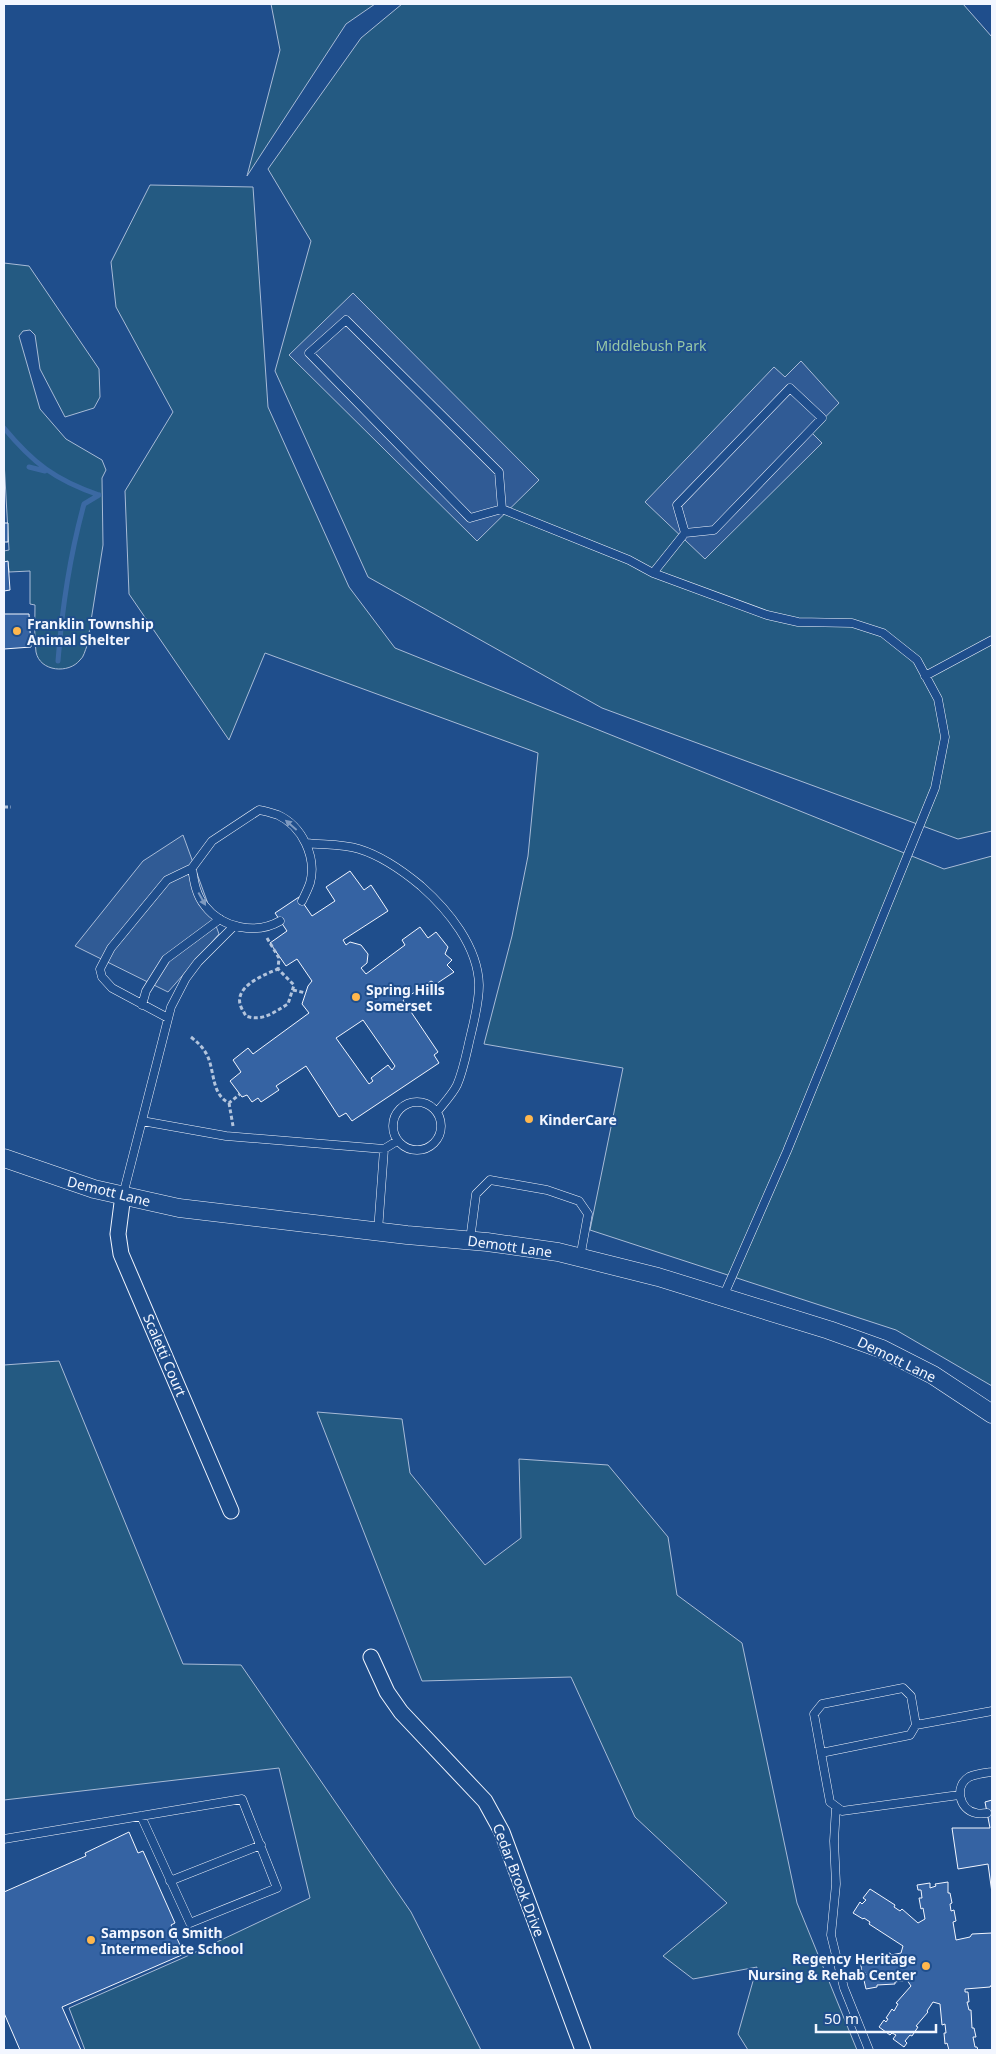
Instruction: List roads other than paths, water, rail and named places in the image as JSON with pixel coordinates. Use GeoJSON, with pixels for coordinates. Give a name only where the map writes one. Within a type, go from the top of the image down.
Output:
{"type":"FeatureCollection","features":[{"type":"Feature","properties":{"kind":"street","name":"Demott Lane"},"geometry":{"type":"LineString","coordinates":[[4,1158],[94,1190],[179,1208],[470,1240],[558,1252],[658,1277],[829,1330],[882,1349],[933,1375],[992,1414]]}},
{"type":"Feature","properties":{"kind":"street","name":"Scaletti Court"},"geometry":{"type":"LineString","coordinates":[[123,1195],[118,1234],[121,1254],[231,1511]]}},
{"type":"Feature","properties":{"kind":"street","name":"Cedar Brook Drive"},"geometry":{"type":"LineString","coordinates":[[371,1657],[387,1692],[401,1712],[485,1801],[502,1832],[583,2050]]}},
{"type":"Feature","properties":{"kind":"lane"},"geometry":{"type":"LineString","coordinates":[[502,509],[499,472],[346,320],[309,353],[470,518],[502,509],[629,560],[653,573],[767,615],[798,622],[852,623],[883,633],[917,660],[938,699],[945,737],[935,788],[787,1151],[723,1298]]}},
{"type":"Feature","properties":{"kind":"lane"},"geometry":{"type":"LineString","coordinates":[[653,573],[685,533],[714,530],[822,418],[790,388],[677,504],[685,533]]}},
{"type":"Feature","properties":{"kind":"lane"},"geometry":{"type":"LineString","coordinates":[[925,676],[992,640]]}},
{"type":"Feature","properties":{"kind":"lane"},"geometry":{"type":"LineString","coordinates":[[168,1018],[112,988],[102,977],[100,969],[111,948],[167,880],[192,868],[212,841],[259,810],[278,815],[294,827],[306,843],[311,862],[310,882],[302,901]]}},
{"type":"Feature","properties":{"kind":"lane"},"geometry":{"type":"LineString","coordinates":[[306,843],[358,849],[380,858],[410,876],[435,898],[465,939],[475,962],[479,983],[478,1003],[457,1086],[437,1112]]}},
{"type":"Feature","properties":{"kind":"lane"},"geometry":{"type":"LineString","coordinates":[[192,868],[196,888],[205,906],[220,919],[234,926],[254,929],[273,925],[280,921]]}},
{"type":"Feature","properties":{"kind":"lane"},"geometry":{"type":"LineString","coordinates":[[142,1005],[146,991],[166,959],[220,919]]}},
{"type":"Feature","properties":{"kind":"lane"},"geometry":{"type":"LineString","coordinates":[[123,1195],[171,1007],[186,978],[198,962],[234,926]]}},
{"type":"Feature","properties":{"kind":"lane"},"geometry":{"type":"LineString","coordinates":[[423,1103],[437,1112],[441,1128],[434,1143],[428,1148],[412,1150],[397,1141],[393,1129],[393,1121],[401,1108],[408,1104],[423,1103]]}},
{"type":"Feature","properties":{"kind":"lane"},"geometry":{"type":"LineString","coordinates":[[142,1121],[236,1136],[384,1149],[397,1141]]}},
{"type":"Feature","properties":{"kind":"lane"},"geometry":{"type":"LineString","coordinates":[[378,1231],[384,1149]]}},
{"type":"Feature","properties":{"kind":"lane"},"geometry":{"type":"LineString","coordinates":[[470,1240],[476,1194],[490,1180],[546,1190],[578,1201],[588,1214],[580,1258]]}},
{"type":"Feature","properties":{"kind":"lane"},"geometry":{"type":"LineString","coordinates":[[821,1753],[910,1735],[916,1725],[911,1696],[903,1688],[822,1704],[814,1714],[821,1753],[830,1802],[842,1811],[959,1795]]}},
{"type":"Feature","properties":{"kind":"lane"},"geometry":{"type":"LineString","coordinates":[[916,1725],[992,1711]]}},
{"type":"Feature","properties":{"kind":"lane"},"geometry":{"type":"LineString","coordinates":[[988,1813],[976,1814],[970,1811],[964,1806],[959,1795],[960,1787],[969,1778],[992,1772]]}},
{"type":"Feature","properties":{"kind":"lane"},"geometry":{"type":"LineString","coordinates":[[4,1839],[242,1799],[277,1888],[190,1923],[141,1816]]}},
{"type":"Feature","properties":{"kind":"lane"},"geometry":{"type":"LineString","coordinates":[[836,1806],[834,1841],[836,1884],[831,1935],[844,1988],[869,2050]]}},
{"type":"Feature","properties":{"kind":"lane"},"geometry":{"type":"LineString","coordinates":[[170,1881],[261,1845]]}},
{"type":"Feature","properties":{"kind":"waterway"},"geometry":{"type":"LineString","coordinates":[[4,428],[35,461],[46,469],[70,483],[99,495]]}},
{"type":"Feature","properties":{"kind":"waterway"},"geometry":{"type":"LineString","coordinates":[[29,467],[45,471]]}},
{"type":"Feature","properties":{"kind":"waterway"},"geometry":{"type":"LineString","coordinates":[[58,661],[67,582],[79,523],[84,504],[99,495]]}},
{"type":"Feature","properties":{"kind":"place","name":"Franklin Township Animal Shelter"},"geometry":{"type":"Point","coordinates":[17,631]}},
{"type":"Feature","properties":{"kind":"place","name":"Spring Hills Somerset"},"geometry":{"type":"Point","coordinates":[356,997]}},
{"type":"Feature","properties":{"kind":"place","name":"KinderCare"},"geometry":{"type":"Point","coordinates":[529,1119]}},
{"type":"Feature","properties":{"kind":"place","name":"Sampson G Smith Intermediate School"},"geometry":{"type":"Point","coordinates":[91,1940]}},
{"type":"Feature","properties":{"kind":"place","name":"Regency Heritage Nursing & Rehab Center"},"geometry":{"type":"Point","coordinates":[926,1966]}},
{"type":"Feature","properties":{"kind":"park label","name":"Middlebush Park"},"geometry":{"type":"Point","coordinates":[651,345]}}]}
